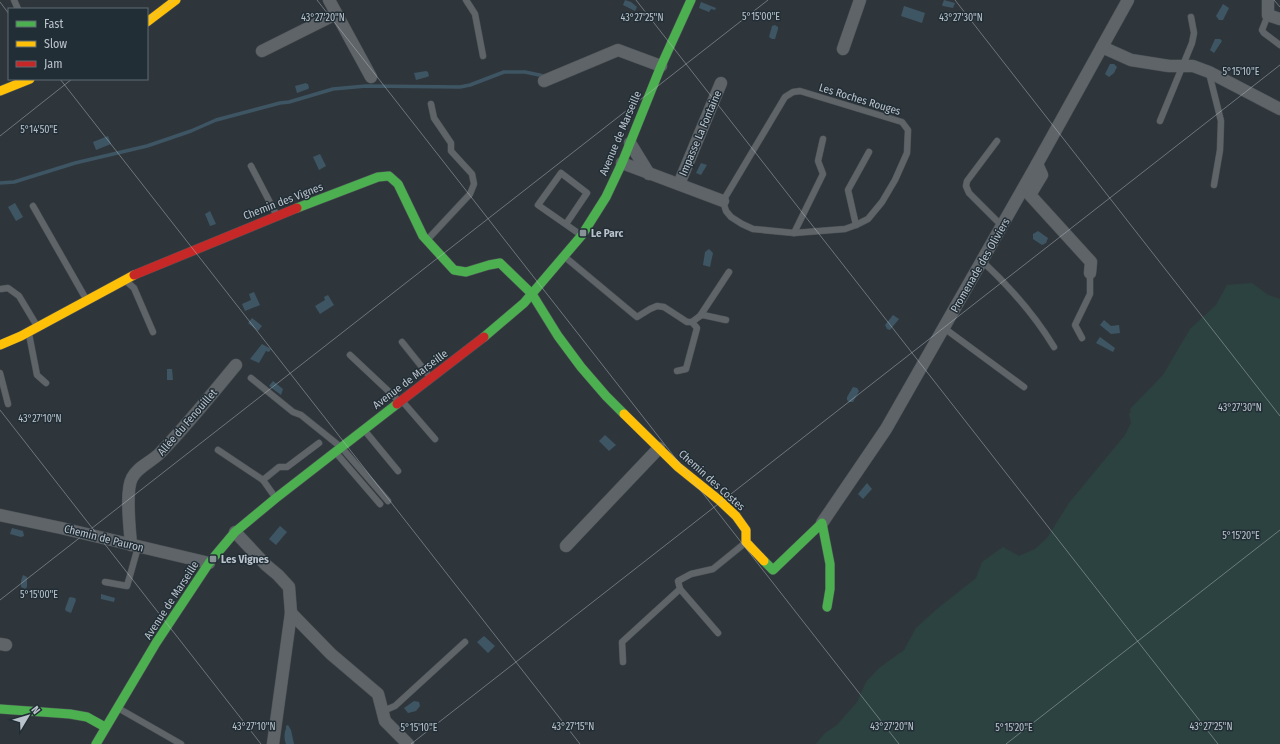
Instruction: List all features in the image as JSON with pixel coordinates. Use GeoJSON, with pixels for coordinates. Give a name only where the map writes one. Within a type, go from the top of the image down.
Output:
{"type":"FeatureCollection","features":[{"type":"Feature","properties":{"kind":"street"},"geometry":{"type":"LineString","coordinates":[[148,21],[176,0]]}},
{"type":"Feature","properties":{"kind":"street"},"geometry":{"type":"LineString","coordinates":[[329,0],[370,77]]}},
{"type":"Feature","properties":{"kind":"street","name":"Avenue de Marseille"},"geometry":{"type":"LineString","coordinates":[[96,744],[156,644],[209,563],[235,532],[276,498],[477,344],[524,303],[582,235],[606,197],[622,163],[661,66],[691,0]]}},
{"type":"Feature","properties":{"kind":"street"},"geometry":{"type":"LineString","coordinates":[[843,49],[860,0]]}},
{"type":"Feature","properties":{"kind":"street","name":"Promenade des Oliviers"},"geometry":{"type":"LineString","coordinates":[[822,523],[886,429],[1037,164],[1128,0]]}},
{"type":"Feature","properties":{"kind":"street"},"geometry":{"type":"LineString","coordinates":[[1268,0],[1274,17]]}},
{"type":"Feature","properties":{"kind":"street"},"geometry":{"type":"LineString","coordinates":[[262,51],[336,14]]}},
{"type":"Feature","properties":{"kind":"street"},"geometry":{"type":"LineString","coordinates":[[1102,47],[1131,60],[1169,66],[1193,66],[1278,104]]}},
{"type":"Feature","properties":{"kind":"street"},"geometry":{"type":"LineString","coordinates":[[544,81],[618,50],[661,66]]}},
{"type":"Feature","properties":{"kind":"street"},"geometry":{"type":"LineString","coordinates":[[0,91],[28,80]]}},
{"type":"Feature","properties":{"kind":"street","name":"Impasse La Fontaine"},"geometry":{"type":"LineString","coordinates":[[679,184],[721,83]]}},
{"type":"Feature","properties":{"kind":"street"},"geometry":{"type":"LineString","coordinates":[[630,143],[649,174]]}},
{"type":"Feature","properties":{"kind":"street"},"geometry":{"type":"LineString","coordinates":[[622,163],[723,201]]}},
{"type":"Feature","properties":{"kind":"street"},"geometry":{"type":"LineString","coordinates":[[1037,164],[1042,175],[1030,195],[1091,262],[1090,272]]}},
{"type":"Feature","properties":{"kind":"street","name":"Chemin des Vignes"},"geometry":{"type":"LineString","coordinates":[[0,345],[28,332],[141,271],[378,177],[389,176],[398,184],[423,236],[454,270],[458,272],[466,272],[477,270],[494,263],[500,264],[532,294]]}},
{"type":"Feature","properties":{"kind":"street","name":"Chemin des Costes"},"geometry":{"type":"LineString","coordinates":[[532,294],[558,336],[581,367],[606,396],[678,467],[719,500],[736,516],[746,530],[746,542],[773,570],[822,523]]}},
{"type":"Feature","properties":{"kind":"street","name":"Allée du Fenouillet"},"geometry":{"type":"LineString","coordinates":[[134,546],[129,493],[131,479],[141,467],[155,459],[186,426],[236,364]]}},
{"type":"Feature","properties":{"kind":"street"},"geometry":{"type":"LineString","coordinates":[[566,546],[659,448]]}},
{"type":"Feature","properties":{"kind":"street","name":"Chemin de Pauron"},"geometry":{"type":"LineString","coordinates":[[0,515],[209,563]]}},
{"type":"Feature","properties":{"kind":"street"},"geometry":{"type":"LineString","coordinates":[[822,523],[830,564],[830,589],[827,607]]}},
{"type":"Feature","properties":{"kind":"street"},"geometry":{"type":"LineString","coordinates":[[235,532],[289,588],[291,613],[273,744]]}},
{"type":"Feature","properties":{"kind":"street"},"geometry":{"type":"LineString","coordinates":[[291,613],[331,654],[378,694],[385,721],[408,744]]}},
{"type":"Feature","properties":{"kind":"street"},"geometry":{"type":"LineString","coordinates":[[0,709],[70,714],[87,717],[105,727]]}},
{"type":"Feature","properties":{"kind":"lane"},"geometry":{"type":"LineString","coordinates":[[466,0],[475,14],[483,56]]}},
{"type":"Feature","properties":{"kind":"lane"},"geometry":{"type":"LineString","coordinates":[[1160,121],[1192,43],[1194,33],[1191,17]]}},
{"type":"Feature","properties":{"kind":"lane"},"geometry":{"type":"LineString","coordinates":[[1274,17],[1262,30],[1280,45]]}},
{"type":"Feature","properties":{"kind":"lane"},"geometry":{"type":"LineString","coordinates":[[1209,72],[1222,121],[1220,150],[1214,185]]}},
{"type":"Feature","properties":{"kind":"lane","name":"Les Roches Rouges"},"geometry":{"type":"LineString","coordinates":[[800,91],[902,122],[908,130],[907,153],[895,180],[882,202],[868,219],[856,225],[845,229],[794,233],[753,229],[731,217],[726,211],[723,201],[784,97],[793,92],[800,91]]}},
{"type":"Feature","properties":{"kind":"lane"},"geometry":{"type":"LineString","coordinates":[[427,240],[470,194],[474,184],[472,174],[451,151],[451,143],[434,118],[431,104]]}},
{"type":"Feature","properties":{"kind":"lane"},"geometry":{"type":"LineString","coordinates":[[794,233],[823,174],[818,161],[823,138]]}},
{"type":"Feature","properties":{"kind":"lane"},"geometry":{"type":"LineString","coordinates":[[997,141],[967,181],[966,186],[969,193],[1002,226]]}},
{"type":"Feature","properties":{"kind":"lane"},"geometry":{"type":"LineString","coordinates":[[856,225],[848,190],[870,152]]}},
{"type":"Feature","properties":{"kind":"lane"},"geometry":{"type":"LineString","coordinates":[[251,166],[277,216]]}},
{"type":"Feature","properties":{"kind":"lane"},"geometry":{"type":"LineString","coordinates":[[566,224],[587,193],[561,173],[538,205],[582,235]]}},
{"type":"Feature","properties":{"kind":"lane"},"geometry":{"type":"LineString","coordinates":[[33,206],[87,300]]}},
{"type":"Feature","properties":{"kind":"lane"},"geometry":{"type":"LineString","coordinates":[[564,256],[637,317],[657,306],[664,307],[687,322],[692,322],[700,316],[729,272]]}},
{"type":"Feature","properties":{"kind":"lane"},"geometry":{"type":"LineString","coordinates":[[982,261],[1004,282],[1040,323],[1054,347]]}},
{"type":"Feature","properties":{"kind":"lane"},"geometry":{"type":"LineString","coordinates":[[1082,338],[1075,325],[1090,294],[1090,272]]}},
{"type":"Feature","properties":{"kind":"lane"},"geometry":{"type":"LineString","coordinates":[[125,280],[134,288],[152,332]]}},
{"type":"Feature","properties":{"kind":"lane"},"geometry":{"type":"LineString","coordinates":[[1,289],[8,288],[19,296],[37,327]]}},
{"type":"Feature","properties":{"kind":"lane"},"geometry":{"type":"LineString","coordinates":[[700,316],[704,315],[726,320]]}},
{"type":"Feature","properties":{"kind":"lane"},"geometry":{"type":"LineString","coordinates":[[677,371],[686,369],[697,328],[692,322]]}},
{"type":"Feature","properties":{"kind":"lane"},"geometry":{"type":"LineString","coordinates":[[944,328],[1024,387]]}},
{"type":"Feature","properties":{"kind":"lane"},"geometry":{"type":"LineString","coordinates":[[28,332],[37,375],[46,383]]}},
{"type":"Feature","properties":{"kind":"lane"},"geometry":{"type":"LineString","coordinates":[[402,342],[431,379]]}},
{"type":"Feature","properties":{"kind":"lane"},"geometry":{"type":"LineString","coordinates":[[350,355],[401,402],[435,439]]}},
{"type":"Feature","properties":{"kind":"lane"},"geometry":{"type":"LineString","coordinates":[[0,373],[8,404]]}},
{"type":"Feature","properties":{"kind":"lane"},"geometry":{"type":"LineString","coordinates":[[251,378],[293,412],[301,415],[339,450],[388,501]]}},
{"type":"Feature","properties":{"kind":"lane"},"geometry":{"type":"LineString","coordinates":[[364,430],[398,471]]}},
{"type":"Feature","properties":{"kind":"lane"},"geometry":{"type":"LineString","coordinates":[[262,480],[279,467],[287,467],[319,443]]}},
{"type":"Feature","properties":{"kind":"lane"},"geometry":{"type":"LineString","coordinates":[[218,450],[262,480],[276,498]]}},
{"type":"Feature","properties":{"kind":"lane"},"geometry":{"type":"LineString","coordinates":[[339,450],[380,504]]}},
{"type":"Feature","properties":{"kind":"lane"},"geometry":{"type":"LineString","coordinates":[[718,633],[680,589],[678,581],[691,574],[713,568],[746,542]]}},
{"type":"Feature","properties":{"kind":"lane"},"geometry":{"type":"LineString","coordinates":[[105,582],[127,586],[134,546]]}},
{"type":"Feature","properties":{"kind":"lane"},"geometry":{"type":"LineString","coordinates":[[624,662],[622,642],[680,589]]}},
{"type":"Feature","properties":{"kind":"lane"},"geometry":{"type":"LineString","coordinates":[[383,711],[395,706],[465,642]]}},
{"type":"Feature","properties":{"kind":"lane"},"geometry":{"type":"LineString","coordinates":[[118,708],[181,744]]}},
{"type":"Feature","properties":{"kind":"green space"},"geometry":{"type":"Polygon","coordinates":[[[1252,283],[1268,295],[1280,299],[1280,744],[816,744],[825,733],[837,725],[857,702],[866,682],[879,668],[904,650],[916,628],[976,578],[982,562],[1003,547],[1019,556],[1035,549],[1047,538],[1069,503],[1125,435],[1131,423],[1129,414],[1131,412],[1130,409],[1163,375],[1190,329],[1216,305],[1227,285],[1252,283]]]}},
{"type":"Feature","properties":{"kind":"water"},"geometry":{"type":"Polygon","coordinates":[[[625,0],[631,2],[637,7],[635,11],[623,5],[625,0]]]}},
{"type":"Feature","properties":{"kind":"water"},"geometry":{"type":"Polygon","coordinates":[[[944,0],[955,3],[953,8],[943,6],[944,0]]]}},
{"type":"Feature","properties":{"kind":"water"},"geometry":{"type":"Polygon","coordinates":[[[701,2],[716,8],[715,10],[711,9],[709,12],[699,8],[701,2]]]}},
{"type":"Feature","properties":{"kind":"water"},"geometry":{"type":"Polygon","coordinates":[[[1223,4],[1229,8],[1223,20],[1219,20],[1216,16],[1223,4]]]}},
{"type":"Feature","properties":{"kind":"water"},"geometry":{"type":"Polygon","coordinates":[[[904,6],[925,13],[922,23],[901,16],[904,6]]]}},
{"type":"Feature","properties":{"kind":"water"},"geometry":{"type":"Polygon","coordinates":[[[775,25],[778,29],[775,39],[772,39],[769,37],[772,26],[775,25]]]}},
{"type":"Feature","properties":{"kind":"water"},"geometry":{"type":"Polygon","coordinates":[[[1215,39],[1220,39],[1222,41],[1214,53],[1210,50],[1215,39]]]}},
{"type":"Feature","properties":{"kind":"water"},"geometry":{"type":"Polygon","coordinates":[[[1110,64],[1114,64],[1117,67],[1114,73],[1109,77],[1105,74],[1110,64]]]}},
{"type":"Feature","properties":{"kind":"water"},"geometry":{"type":"Polygon","coordinates":[[[428,72],[429,76],[416,80],[414,73],[428,72]]]}},
{"type":"Feature","properties":{"kind":"water"},"geometry":{"type":"Polygon","coordinates":[[[306,83],[308,84],[309,88],[297,93],[295,86],[306,83]]]}},
{"type":"Feature","properties":{"kind":"water"},"geometry":{"type":"Polygon","coordinates":[[[108,136],[111,144],[96,150],[93,142],[108,136]]]}},
{"type":"Feature","properties":{"kind":"water"},"geometry":{"type":"Polygon","coordinates":[[[320,154],[326,166],[319,170],[313,157],[320,154]]]}},
{"type":"Feature","properties":{"kind":"water"},"geometry":{"type":"Polygon","coordinates":[[[701,163],[707,165],[701,175],[696,173],[701,163]]]}},
{"type":"Feature","properties":{"kind":"water"},"geometry":{"type":"Polygon","coordinates":[[[15,203],[23,217],[16,221],[8,207],[15,203]]]}},
{"type":"Feature","properties":{"kind":"water"},"geometry":{"type":"Polygon","coordinates":[[[210,211],[216,224],[210,226],[205,214],[210,211]]]}},
{"type":"Feature","properties":{"kind":"water"},"geometry":{"type":"Polygon","coordinates":[[[1038,231],[1048,238],[1046,243],[1042,245],[1033,239],[1033,234],[1038,231]]]}},
{"type":"Feature","properties":{"kind":"water"},"geometry":{"type":"Polygon","coordinates":[[[709,249],[713,253],[710,267],[703,265],[705,252],[709,249]]]}},
{"type":"Feature","properties":{"kind":"water"},"geometry":{"type":"Polygon","coordinates":[[[254,292],[260,305],[245,311],[242,304],[251,300],[249,294],[254,292]]]}},
{"type":"Feature","properties":{"kind":"water"},"geometry":{"type":"Polygon","coordinates":[[[328,295],[334,305],[320,314],[315,306],[325,300],[324,297],[328,295]]]}},
{"type":"Feature","properties":{"kind":"water"},"geometry":{"type":"Polygon","coordinates":[[[893,315],[899,319],[890,330],[887,329],[885,325],[893,315]]]}},
{"type":"Feature","properties":{"kind":"water"},"geometry":{"type":"Polygon","coordinates":[[[252,318],[262,326],[258,331],[248,323],[252,318]]]}},
{"type":"Feature","properties":{"kind":"water"},"geometry":{"type":"Polygon","coordinates":[[[1104,320],[1111,326],[1119,325],[1120,333],[1111,334],[1100,325],[1104,320]]]}},
{"type":"Feature","properties":{"kind":"water"},"geometry":{"type":"Polygon","coordinates":[[[1100,337],[1115,348],[1113,352],[1096,343],[1100,337]]]}},
{"type":"Feature","properties":{"kind":"water"},"geometry":{"type":"Polygon","coordinates":[[[262,344],[271,349],[269,352],[266,351],[259,363],[250,359],[262,344]]]}},
{"type":"Feature","properties":{"kind":"water"},"geometry":{"type":"Polygon","coordinates":[[[167,369],[172,369],[173,380],[167,380],[167,369]]]}},
{"type":"Feature","properties":{"kind":"water"},"geometry":{"type":"Polygon","coordinates":[[[273,381],[283,389],[281,395],[269,386],[273,381]]]}},
{"type":"Feature","properties":{"kind":"water"},"geometry":{"type":"Polygon","coordinates":[[[853,387],[857,388],[859,391],[853,402],[849,402],[847,397],[853,387]]]}},
{"type":"Feature","properties":{"kind":"water"},"geometry":{"type":"Polygon","coordinates":[[[605,435],[616,445],[609,451],[599,441],[605,435]]]}},
{"type":"Feature","properties":{"kind":"water"},"geometry":{"type":"Polygon","coordinates":[[[867,483],[872,489],[863,499],[858,494],[867,483]]]}},
{"type":"Feature","properties":{"kind":"water"},"geometry":{"type":"Polygon","coordinates":[[[280,526],[287,532],[276,545],[269,539],[280,526]]]}},
{"type":"Feature","properties":{"kind":"water"},"geometry":{"type":"Polygon","coordinates":[[[12,528],[23,531],[24,536],[21,537],[10,534],[12,528]]]}},
{"type":"Feature","properties":{"kind":"water"},"geometry":{"type":"Polygon","coordinates":[[[23,575],[27,577],[27,587],[25,589],[21,587],[23,575]]]}},
{"type":"Feature","properties":{"kind":"water"},"geometry":{"type":"Polygon","coordinates":[[[101,594],[115,598],[114,602],[101,599],[101,594]]]}},
{"type":"Feature","properties":{"kind":"water"},"geometry":{"type":"Polygon","coordinates":[[[70,597],[75,598],[76,600],[71,613],[65,609],[70,597]]]}},
{"type":"Feature","properties":{"kind":"water"},"geometry":{"type":"Polygon","coordinates":[[[484,636],[495,646],[488,653],[477,642],[484,636]]]}},
{"type":"Feature","properties":{"kind":"water"},"geometry":{"type":"Polygon","coordinates":[[[414,701],[419,702],[420,706],[416,711],[408,713],[404,708],[414,701]]]}},
{"type":"Feature","properties":{"kind":"water"},"geometry":{"type":"Polygon","coordinates":[[[288,725],[291,730],[294,744],[286,744],[285,742],[286,726],[288,725]]]}},
{"type":"Feature","properties":{"kind":"waterway"},"geometry":{"type":"LineString","coordinates":[[0,183],[14,182],[75,163],[147,146],[191,131],[216,120],[289,102],[333,89],[366,86],[460,87],[470,85],[504,72],[525,72],[544,76]]}},
{"type":"Feature","properties":{"kind":"traffic: fast"},"geometry":{"type":"LineString","coordinates":[[484,337],[524,303],[582,235],[606,197],[622,163],[661,66],[691,0]]}},
{"type":"Feature","properties":{"kind":"traffic: fast"},"geometry":{"type":"LineString","coordinates":[[297,208],[378,177],[389,176],[398,184],[423,236],[454,270],[466,272],[500,263],[532,294],[558,336],[581,367],[624,414]]}},
{"type":"Feature","properties":{"kind":"traffic: fast"},"geometry":{"type":"LineString","coordinates":[[96,744],[156,643],[209,563],[235,532],[276,498],[397,404]]}},
{"type":"Feature","properties":{"kind":"traffic: fast"},"geometry":{"type":"LineString","coordinates":[[764,561],[773,570],[822,523],[830,564],[830,589],[827,607]]}},
{"type":"Feature","properties":{"kind":"traffic: fast"},"geometry":{"type":"LineString","coordinates":[[0,709],[70,714],[87,717],[105,727]]}},
{"type":"Feature","properties":{"kind":"traffic: slow"},"geometry":{"type":"LineString","coordinates":[[148,21],[176,0]]}},
{"type":"Feature","properties":{"kind":"traffic: slow"},"geometry":{"type":"LineString","coordinates":[[0,91],[28,80]]}},
{"type":"Feature","properties":{"kind":"traffic: slow"},"geometry":{"type":"LineString","coordinates":[[0,345],[21,336],[134,275]]}},
{"type":"Feature","properties":{"kind":"traffic: slow"},"geometry":{"type":"LineString","coordinates":[[624,414],[678,467],[719,500],[736,516],[746,530],[746,542],[764,561]]}},
{"type":"Feature","properties":{"kind":"traffic: jam"},"geometry":{"type":"LineString","coordinates":[[134,275],[297,208]]}},
{"type":"Feature","properties":{"kind":"traffic: jam"},"geometry":{"type":"LineString","coordinates":[[397,404],[484,337]]}},
{"type":"Feature","properties":{"kind":"place","name":"Le Parc"},"geometry":{"type":"Point","coordinates":[583,233]}},
{"type":"Feature","properties":{"kind":"place","name":"Les Vignes"},"geometry":{"type":"Point","coordinates":[213,559]}}]}
